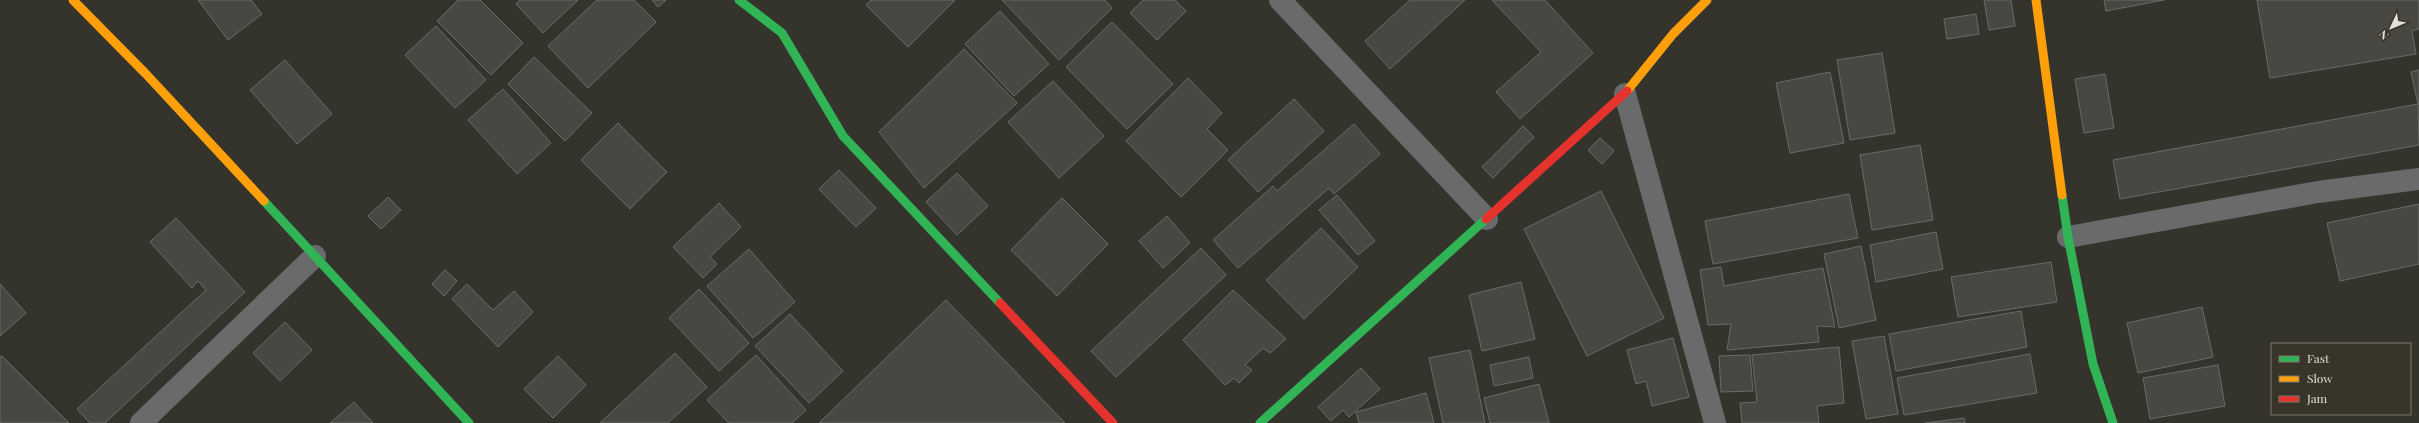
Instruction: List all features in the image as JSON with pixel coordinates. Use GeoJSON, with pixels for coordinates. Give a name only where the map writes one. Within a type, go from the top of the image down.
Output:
{"type":"FeatureCollection","features":[{"type":"Feature","properties":{"kind":"street"},"geometry":{"type":"LineString","coordinates":[[73,0],[146,74],[470,423]]}},
{"type":"Feature","properties":{"kind":"street"},"geometry":{"type":"LineString","coordinates":[[739,0],[782,33],[843,136],[1113,423]]}},
{"type":"Feature","properties":{"kind":"street"},"geometry":{"type":"LineString","coordinates":[[1280,0],[1487,219]]}},
{"type":"Feature","properties":{"kind":"street"},"geometry":{"type":"LineString","coordinates":[[1263,422],[1625,94],[1673,34],[1707,0]]}},
{"type":"Feature","properties":{"kind":"street"},"geometry":{"type":"LineString","coordinates":[[2036,0],[2068,237],[2093,364],[2113,423]]}},
{"type":"Feature","properties":{"kind":"street"},"geometry":{"type":"LineString","coordinates":[[1625,94],[1715,423]]}},
{"type":"Feature","properties":{"kind":"street"},"geometry":{"type":"LineString","coordinates":[[2068,237],[2318,192],[2419,179]]}},
{"type":"Feature","properties":{"kind":"street"},"geometry":{"type":"LineString","coordinates":[[141,423],[315,256]]}},
{"type":"Feature","properties":{"kind":"building"},"geometry":{"type":"Polygon","coordinates":[[[198,0],[251,0],[262,14],[228,40],[198,0]]]}},
{"type":"Feature","properties":{"kind":"building"},"geometry":{"type":"Polygon","coordinates":[[[458,0],[480,0],[523,43],[491,75],[437,21],[458,0]]]}},
{"type":"Feature","properties":{"kind":"building"},"geometry":{"type":"Polygon","coordinates":[[[520,0],[578,0],[543,33],[516,4],[520,0]]]}},
{"type":"Feature","properties":{"kind":"building"},"geometry":{"type":"Polygon","coordinates":[[[597,0],[634,0],[656,22],[588,88],[548,46],[597,0]]]}},
{"type":"Feature","properties":{"kind":"building"},"geometry":{"type":"Polygon","coordinates":[[[652,0],[666,0],[658,7],[652,0]]]}},
{"type":"Feature","properties":{"kind":"building"},"geometry":{"type":"Polygon","coordinates":[[[871,0],[955,0],[908,47],[866,5],[871,0]]]}},
{"type":"Feature","properties":{"kind":"building"},"geometry":{"type":"Polygon","coordinates":[[[1002,0],[1105,0],[1112,8],[1059,60],[1002,0]]]}},
{"type":"Feature","properties":{"kind":"building"},"geometry":{"type":"Polygon","coordinates":[[[1143,0],[1175,0],[1186,11],[1157,40],[1130,13],[1143,0]]]}},
{"type":"Feature","properties":{"kind":"building"},"geometry":{"type":"Polygon","coordinates":[[[1410,0],[1465,0],[1390,69],[1365,41],[1410,0]]]}},
{"type":"Feature","properties":{"kind":"building"},"geometry":{"type":"Polygon","coordinates":[[[1492,0],[1545,0],[1593,53],[1520,119],[1496,92],[1541,52],[1492,0]]]}},
{"type":"Feature","properties":{"kind":"building"},"geometry":{"type":"Polygon","coordinates":[[[1984,0],[2011,0],[2015,26],[1989,30],[1984,0]]]}},
{"type":"Feature","properties":{"kind":"building"},"geometry":{"type":"Polygon","coordinates":[[[2104,0],[2164,0],[2106,11],[2104,0]]]}},
{"type":"Feature","properties":{"kind":"building"},"geometry":{"type":"Polygon","coordinates":[[[2257,0],[2419,0],[2419,29],[2412,31],[2416,54],[2270,78],[2257,0]]]}},
{"type":"Feature","properties":{"kind":"building"},"geometry":{"type":"Polygon","coordinates":[[[1000,11],[1049,64],[1014,96],[965,44],[1000,11]]]}},
{"type":"Feature","properties":{"kind":"building"},"geometry":{"type":"Polygon","coordinates":[[[1976,14],[1979,34],[1947,39],[1944,19],[1976,14]]]}},
{"type":"Feature","properties":{"kind":"building"},"geometry":{"type":"Polygon","coordinates":[[[1112,22],[1173,84],[1127,129],[1066,67],[1112,22]]]}},
{"type":"Feature","properties":{"kind":"building"},"geometry":{"type":"Polygon","coordinates":[[[436,26],[486,80],[455,108],[405,55],[436,26]]]}},
{"type":"Feature","properties":{"kind":"building"},"geometry":{"type":"Polygon","coordinates":[[[964,49],[1017,103],[924,188],[879,132],[964,49]]]}},
{"type":"Feature","properties":{"kind":"building"},"geometry":{"type":"Polygon","coordinates":[[[1882,53],[1895,133],[1850,140],[1837,60],[1882,53]]]}},
{"type":"Feature","properties":{"kind":"building"},"geometry":{"type":"Polygon","coordinates":[[[534,57],[592,113],[565,141],[508,84],[534,57]]]}},
{"type":"Feature","properties":{"kind":"building"},"geometry":{"type":"Polygon","coordinates":[[[285,60],[332,114],[297,144],[250,90],[285,60]]]}},
{"type":"Feature","properties":{"kind":"building"},"geometry":{"type":"Polygon","coordinates":[[[2419,70],[2419,104],[2418,104],[2411,72],[2419,70]]]}},
{"type":"Feature","properties":{"kind":"building"},"geometry":{"type":"Polygon","coordinates":[[[1830,72],[1844,143],[1790,153],[1776,83],[1830,72]]]}},
{"type":"Feature","properties":{"kind":"building"},"geometry":{"type":"Polygon","coordinates":[[[2105,74],[2114,128],[2084,133],[2075,79],[2105,74]]]}},
{"type":"Feature","properties":{"kind":"building"},"geometry":{"type":"Polygon","coordinates":[[[1188,78],[1222,113],[1207,129],[1228,150],[1181,197],[1126,141],[1188,78]]]}},
{"type":"Feature","properties":{"kind":"building"},"geometry":{"type":"Polygon","coordinates":[[[1053,81],[1104,136],[1059,178],[1008,122],[1053,81]]]}},
{"type":"Feature","properties":{"kind":"building"},"geometry":{"type":"Polygon","coordinates":[[[503,89],[551,143],[517,174],[468,120],[503,89]]]}},
{"type":"Feature","properties":{"kind":"building"},"geometry":{"type":"Polygon","coordinates":[[[1294,99],[1324,131],[1258,192],[1228,160],[1294,99]]]}},
{"type":"Feature","properties":{"kind":"building"},"geometry":{"type":"Polygon","coordinates":[[[2418,104],[2419,145],[2120,199],[2113,160],[2418,104]]]}},
{"type":"Feature","properties":{"kind":"building"},"geometry":{"type":"Polygon","coordinates":[[[618,123],[667,172],[630,209],[581,160],[618,123]]]}},
{"type":"Feature","properties":{"kind":"building"},"geometry":{"type":"Polygon","coordinates":[[[1354,124],[1380,154],[1334,194],[1329,188],[1238,268],[1213,240],[1273,186],[1277,191],[1354,124]]]}},
{"type":"Feature","properties":{"kind":"building"},"geometry":{"type":"Polygon","coordinates":[[[1523,126],[1534,137],[1493,178],[1482,167],[1523,126]]]}},
{"type":"Feature","properties":{"kind":"building"},"geometry":{"type":"Polygon","coordinates":[[[1600,138],[1614,151],[1602,164],[1588,150],[1600,138]]]}},
{"type":"Feature","properties":{"kind":"building"},"geometry":{"type":"Polygon","coordinates":[[[1920,145],[1933,220],[1872,230],[1860,155],[1920,145]]]}},
{"type":"Feature","properties":{"kind":"building"},"geometry":{"type":"Polygon","coordinates":[[[839,170],[876,208],[856,227],[819,189],[839,170]]]}},
{"type":"Feature","properties":{"kind":"building"},"geometry":{"type":"Polygon","coordinates":[[[957,173],[988,206],[957,235],[926,202],[957,173]]]}},
{"type":"Feature","properties":{"kind":"building"},"geometry":{"type":"Polygon","coordinates":[[[1601,191],[1664,318],[1587,356],[1524,229],[1601,191]]]}},
{"type":"Feature","properties":{"kind":"building"},"geometry":{"type":"Polygon","coordinates":[[[1849,194],[1858,238],[1713,264],[1705,221],[1849,194]]]}},
{"type":"Feature","properties":{"kind":"building"},"geometry":{"type":"Polygon","coordinates":[[[1337,195],[1375,241],[1358,255],[1319,210],[1337,195]]]}},
{"type":"Feature","properties":{"kind":"building"},"geometry":{"type":"Polygon","coordinates":[[[388,197],[401,210],[381,229],[368,216],[388,197]]]}},
{"type":"Feature","properties":{"kind":"building"},"geometry":{"type":"Polygon","coordinates":[[[1062,198],[1108,244],[1057,296],[1011,250],[1062,198]]]}},
{"type":"Feature","properties":{"kind":"building"},"geometry":{"type":"Polygon","coordinates":[[[719,203],[741,227],[710,257],[717,264],[703,278],[673,247],[719,203]]]}},
{"type":"Feature","properties":{"kind":"building"},"geometry":{"type":"Polygon","coordinates":[[[2419,204],[2419,264],[2340,281],[2327,223],[2419,204]]]}},
{"type":"Feature","properties":{"kind":"building"},"geometry":{"type":"Polygon","coordinates":[[[1167,216],[1190,243],[1163,268],[1139,241],[1167,216]]]}},
{"type":"Feature","properties":{"kind":"building"},"geometry":{"type":"Polygon","coordinates":[[[176,218],[245,292],[105,423],[90,423],[77,409],[206,290],[198,281],[192,288],[150,242],[176,218]]]}},
{"type":"Feature","properties":{"kind":"building"},"geometry":{"type":"Polygon","coordinates":[[[1321,228],[1358,267],[1304,319],[1266,280],[1321,228]]]}},
{"type":"Feature","properties":{"kind":"building"},"geometry":{"type":"Polygon","coordinates":[[[1936,232],[1943,269],[1876,282],[1870,245],[1936,232]]]}},
{"type":"Feature","properties":{"kind":"building"},"geometry":{"type":"Polygon","coordinates":[[[1861,246],[1876,320],[1839,328],[1824,254],[1861,246]]]}},
{"type":"Feature","properties":{"kind":"building"},"geometry":{"type":"Polygon","coordinates":[[[1201,248],[1226,275],[1116,377],[1091,351],[1201,248]]]}},
{"type":"Feature","properties":{"kind":"building"},"geometry":{"type":"Polygon","coordinates":[[[749,249],[795,302],[753,338],[707,286],[749,249]]]}},
{"type":"Feature","properties":{"kind":"building"},"geometry":{"type":"Polygon","coordinates":[[[2051,262],[2057,302],[1958,317],[1951,277],[2051,262]]]}},
{"type":"Feature","properties":{"kind":"building"},"geometry":{"type":"Polygon","coordinates":[[[1721,267],[1724,286],[1823,268],[1835,327],[1817,326],[1819,342],[1727,350],[1731,324],[1708,325],[1700,270],[1721,267]]]}},
{"type":"Feature","properties":{"kind":"building"},"geometry":{"type":"Polygon","coordinates":[[[445,270],[457,281],[444,296],[432,284],[445,270]]]}},
{"type":"Feature","properties":{"kind":"building"},"geometry":{"type":"Polygon","coordinates":[[[1521,282],[1535,339],[1482,351],[1469,295],[1521,282]]]}},
{"type":"Feature","properties":{"kind":"building"},"geometry":{"type":"Polygon","coordinates":[[[0,284],[26,313],[0,336],[0,284]]]}},
{"type":"Feature","properties":{"kind":"building"},"geometry":{"type":"Polygon","coordinates":[[[467,284],[493,310],[514,291],[533,312],[498,347],[452,299],[467,284]]]}},
{"type":"Feature","properties":{"kind":"building"},"geometry":{"type":"Polygon","coordinates":[[[699,289],[749,343],[719,371],[669,318],[699,289]]]}},
{"type":"Feature","properties":{"kind":"building"},"geometry":{"type":"Polygon","coordinates":[[[1233,290],[1286,339],[1270,353],[1263,348],[1245,365],[1252,370],[1239,383],[1234,378],[1225,385],[1183,340],[1233,290]]]}},
{"type":"Feature","properties":{"kind":"building"},"geometry":{"type":"Polygon","coordinates":[[[946,300],[1065,423],[819,423],[946,300]]]}},
{"type":"Feature","properties":{"kind":"building"},"geometry":{"type":"Polygon","coordinates":[[[2202,307],[2213,357],[2138,373],[2127,323],[2202,307]]]}},
{"type":"Feature","properties":{"kind":"building"},"geometry":{"type":"Polygon","coordinates":[[[2021,311],[2027,347],[1896,371],[1889,334],[2021,311]]]}},
{"type":"Feature","properties":{"kind":"building"},"geometry":{"type":"Polygon","coordinates":[[[790,314],[843,371],[809,403],[755,346],[790,314]]]}},
{"type":"Feature","properties":{"kind":"building"},"geometry":{"type":"Polygon","coordinates":[[[285,322],[312,350],[280,381],[253,353],[285,322]]]}},
{"type":"Feature","properties":{"kind":"building"},"geometry":{"type":"Polygon","coordinates":[[[1884,336],[1898,414],[1866,419],[1852,341],[1884,336]]]}},
{"type":"Feature","properties":{"kind":"building"},"geometry":{"type":"Polygon","coordinates":[[[1673,338],[1689,397],[1652,406],[1646,381],[1636,384],[1627,350],[1673,338]]]}},
{"type":"Feature","properties":{"kind":"building"},"geometry":{"type":"Polygon","coordinates":[[[1839,347],[1844,403],[1817,406],[1819,423],[1742,423],[1740,403],[1757,402],[1752,355],[1839,347]]]}},
{"type":"Feature","properties":{"kind":"building"},"geometry":{"type":"Polygon","coordinates":[[[1470,350],[1485,423],[1443,423],[1429,358],[1470,350]]]}},
{"type":"Feature","properties":{"kind":"building"},"geometry":{"type":"Polygon","coordinates":[[[675,353],[707,387],[668,423],[600,423],[675,353]]]}},
{"type":"Feature","properties":{"kind":"building"},"geometry":{"type":"Polygon","coordinates":[[[2030,354],[2037,393],[1904,415],[1897,378],[2030,354]]]}},
{"type":"Feature","properties":{"kind":"building"},"geometry":{"type":"Polygon","coordinates":[[[756,355],[806,410],[792,423],[729,423],[707,400],[756,355]]]}},
{"type":"Feature","properties":{"kind":"building"},"geometry":{"type":"Polygon","coordinates":[[[1750,355],[1753,391],[1721,392],[1719,356],[1750,355]]]}},
{"type":"Feature","properties":{"kind":"building"},"geometry":{"type":"Polygon","coordinates":[[[2,356],[69,423],[0,423],[0,357],[2,356]]]}},
{"type":"Feature","properties":{"kind":"building"},"geometry":{"type":"Polygon","coordinates":[[[558,356],[586,385],[553,418],[524,389],[558,356]]]}},
{"type":"Feature","properties":{"kind":"building"},"geometry":{"type":"Polygon","coordinates":[[[1529,357],[1533,378],[1494,386],[1490,365],[1529,357]]]}},
{"type":"Feature","properties":{"kind":"building"},"geometry":{"type":"Polygon","coordinates":[[[2218,365],[2225,406],[2150,419],[2143,378],[2218,365]]]}},
{"type":"Feature","properties":{"kind":"building"},"geometry":{"type":"Polygon","coordinates":[[[1361,368],[1380,389],[1349,417],[1343,410],[1331,421],[1318,407],[1361,368]]]}},
{"type":"Feature","properties":{"kind":"building"},"geometry":{"type":"Polygon","coordinates":[[[1539,384],[1549,423],[1490,423],[1484,398],[1539,384]]]}},
{"type":"Feature","properties":{"kind":"building"},"geometry":{"type":"Polygon","coordinates":[[[1426,393],[1434,423],[1359,423],[1356,412],[1426,393]]]}},
{"type":"Feature","properties":{"kind":"building"},"geometry":{"type":"Polygon","coordinates":[[[354,402],[373,423],[330,423],[354,402]]]}},
{"type":"Feature","properties":{"kind":"building"},"geometry":{"type":"Polygon","coordinates":[[[1964,418],[1965,423],[1925,423],[1964,418]]]}},
{"type":"Feature","properties":{"kind":"traffic: fast"},"geometry":{"type":"LineString","coordinates":[[739,0],[782,33],[843,136],[1000,303]]}},
{"type":"Feature","properties":{"kind":"traffic: fast"},"geometry":{"type":"LineString","coordinates":[[2062,195],[2068,237],[2093,364],[2113,423]]}},
{"type":"Feature","properties":{"kind":"traffic: fast"},"geometry":{"type":"LineString","coordinates":[[264,201],[469,423]]}},
{"type":"Feature","properties":{"kind":"traffic: fast"},"geometry":{"type":"LineString","coordinates":[[1260,423],[1486,219]]}},
{"type":"Feature","properties":{"kind":"traffic: slow"},"geometry":{"type":"LineString","coordinates":[[73,0],[146,74],[264,201]]}},
{"type":"Feature","properties":{"kind":"traffic: slow"},"geometry":{"type":"LineString","coordinates":[[1627,91],[1673,34],[1707,0]]}},
{"type":"Feature","properties":{"kind":"traffic: slow"},"geometry":{"type":"LineString","coordinates":[[2036,0],[2062,195]]}},
{"type":"Feature","properties":{"kind":"traffic: jam"},"geometry":{"type":"LineString","coordinates":[[1486,219],[1627,91]]}},
{"type":"Feature","properties":{"kind":"traffic: jam"},"geometry":{"type":"LineString","coordinates":[[1000,303],[1113,423]]}}]}
